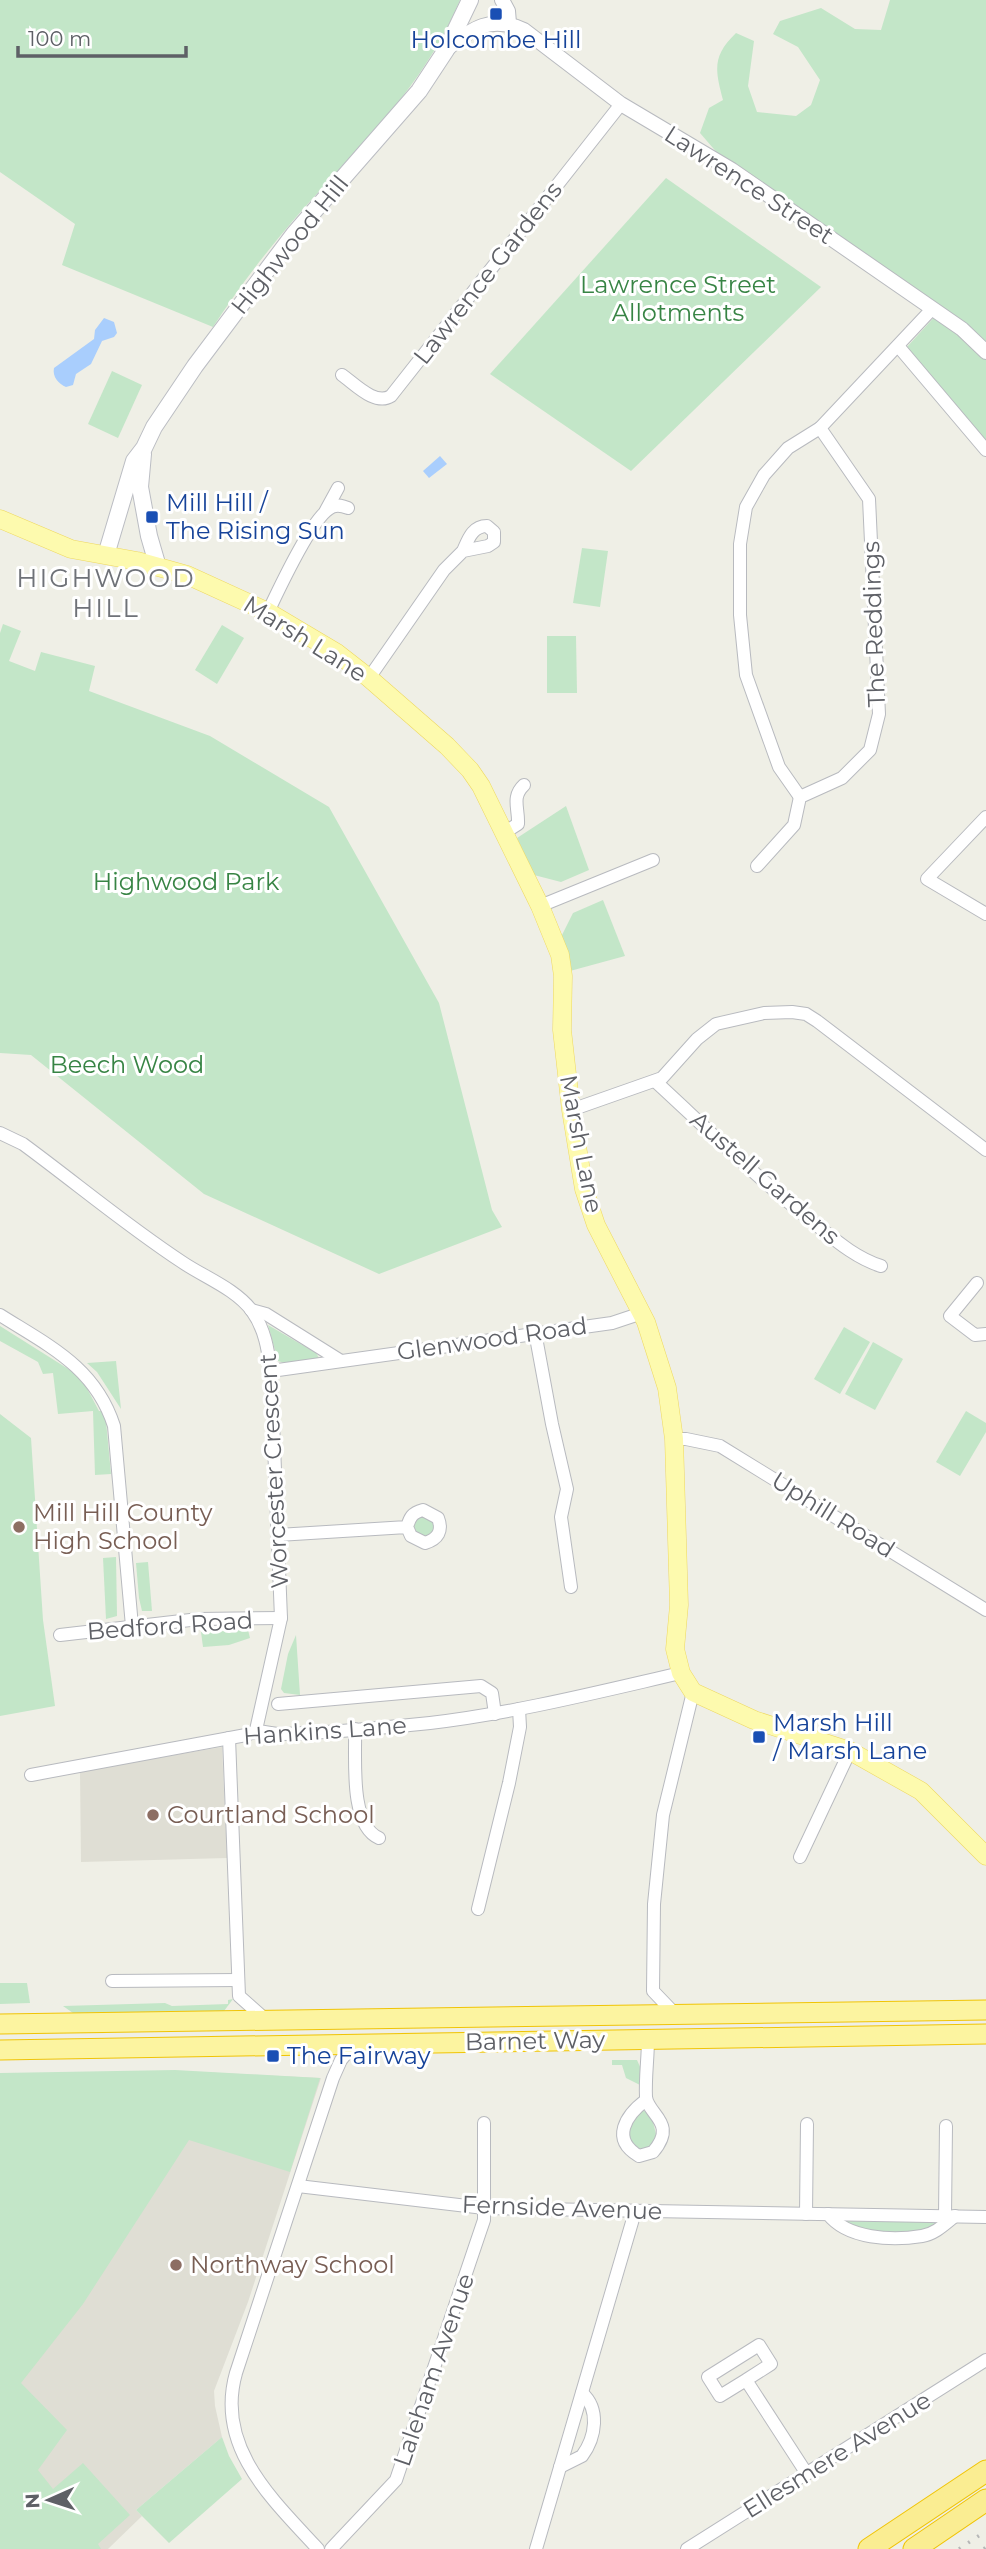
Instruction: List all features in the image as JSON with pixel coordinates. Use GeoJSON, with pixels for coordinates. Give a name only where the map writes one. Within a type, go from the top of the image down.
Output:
{"type":"FeatureCollection","features":[{"type":"Feature","properties":{"kind":"highway","name":"Barnet Way"},"geometry":{"type":"LineString","coordinates":[[0,2024],[986,2010]]}},
{"type":"Feature","properties":{"kind":"highway","name":"Barnet Way"},"geometry":{"type":"LineString","coordinates":[[0,2050],[986,2034]]}},
{"type":"Feature","properties":{"kind":"highway"},"geometry":{"type":"LineString","coordinates":[[869,2549],[986,2471]]}},
{"type":"Feature","properties":{"kind":"highway"},"geometry":{"type":"LineString","coordinates":[[914,2549],[986,2500]]}},
{"type":"Feature","properties":{"kind":"main road","name":"Highwood Hill"},"geometry":{"type":"LineString","coordinates":[[106,555],[134,461],[154,427],[195,366],[293,234],[419,91],[446,50],[470,0]]}},
{"type":"Feature","properties":{"kind":"main road","name":"Highwood Hill"},"geometry":{"type":"LineString","coordinates":[[144,448],[141,487],[149,536],[159,566]]}},
{"type":"Feature","properties":{"kind":"main road"},"geometry":{"type":"LineString","coordinates":[[0,519],[53,543],[106,555]]}},
{"type":"Feature","properties":{"kind":"main road"},"geometry":{"type":"LineString","coordinates":[[137,561],[149,536]]}},
{"type":"Feature","properties":{"kind":"main road","name":"Marsh Lane"},"geometry":{"type":"LineString","coordinates":[[106,555],[159,566],[212,585],[268,611],[337,653],[447,746],[481,786],[540,906],[560,955],[563,976],[562,1030],[584,1189],[596,1224],[642,1312],[667,1388],[674,1439],[679,1605],[675,1648],[681,1673],[693,1692]]}},
{"type":"Feature","properties":{"kind":"main road"},"geometry":{"type":"LineString","coordinates":[[693,1692],[754,1720],[850,1751],[921,1791],[986,1856]]}},
{"type":"Feature","properties":{"kind":"street"},"geometry":{"type":"LineString","coordinates":[[446,50],[463,36],[489,23],[509,23],[508,11],[502,0]]}},
{"type":"Feature","properties":{"kind":"street","name":"Lawrence Street"},"geometry":{"type":"LineString","coordinates":[[509,23],[524,30],[621,104],[732,170],[962,329],[986,352]]}},
{"type":"Feature","properties":{"kind":"street","name":"Lawrence Gardens"},"geometry":{"type":"LineString","coordinates":[[342,375],[377,399],[391,396],[621,104]]}},
{"type":"Feature","properties":{"kind":"street"},"geometry":{"type":"LineString","coordinates":[[757,866],[794,825],[800,797],[779,767],[746,675],[740,615],[740,544],[746,507],[764,475],[788,448],[820,428],[932,309]]}},
{"type":"Feature","properties":{"kind":"street"},"geometry":{"type":"LineString","coordinates":[[898,346],[986,450]]}},
{"type":"Feature","properties":{"kind":"street","name":"The Reddings"},"geometry":{"type":"LineString","coordinates":[[800,797],[842,778],[870,750],[878,714],[869,499],[820,428]]}},
{"type":"Feature","properties":{"kind":"street"},"geometry":{"type":"LineString","coordinates":[[268,611],[298,553],[338,488]]}},
{"type":"Feature","properties":{"kind":"street"},"geometry":{"type":"LineString","coordinates":[[326,511],[339,505],[348,508]]}},
{"type":"Feature","properties":{"kind":"street"},"geometry":{"type":"LineString","coordinates":[[369,678],[444,570],[463,551]]}},
{"type":"Feature","properties":{"kind":"street"},"geometry":{"type":"LineString","coordinates":[[504,833],[518,824],[516,799],[524,785]]}},
{"type":"Feature","properties":{"kind":"street"},"geometry":{"type":"LineString","coordinates":[[986,817],[927,879],[986,914]]}},
{"type":"Feature","properties":{"kind":"street"},"geometry":{"type":"LineString","coordinates":[[540,906],[653,860]]}},
{"type":"Feature","properties":{"kind":"street"},"geometry":{"type":"LineString","coordinates":[[571,1110],[662,1078],[697,1039],[716,1024],[764,1013],[792,1012],[806,1014],[986,1150]]}},
{"type":"Feature","properties":{"kind":"street","name":"Austell Gardens"},"geometry":{"type":"LineString","coordinates":[[655,1081],[783,1198],[849,1251],[865,1261],[881,1266]]}},
{"type":"Feature","properties":{"kind":"street","name":"Worcester Crescent"},"geometry":{"type":"LineString","coordinates":[[0,1133],[23,1144],[181,1261],[239,1297],[261,1327],[271,1371],[281,1618],[280,1633],[256,1730]]}},
{"type":"Feature","properties":{"kind":"street"},"geometry":{"type":"LineString","coordinates":[[977,1283],[950,1316],[975,1335],[986,1334]]}},
{"type":"Feature","properties":{"kind":"street"},"geometry":{"type":"LineString","coordinates":[[251,1310],[266,1314],[341,1361]]}},
{"type":"Feature","properties":{"kind":"street","name":"Glenwood Road"},"geometry":{"type":"LineString","coordinates":[[271,1371],[612,1323],[642,1312]]}},
{"type":"Feature","properties":{"kind":"street"},"geometry":{"type":"LineString","coordinates":[[0,1315],[64,1355],[85,1373],[109,1410],[114,1426],[132,1626]]}},
{"type":"Feature","properties":{"kind":"street"},"geometry":{"type":"LineString","coordinates":[[536,1332],[552,1424],[567,1489],[561,1517],[571,1587]]}},
{"type":"Feature","properties":{"kind":"street","name":"Uphill Road"},"geometry":{"type":"LineString","coordinates":[[674,1439],[686,1438],[720,1446],[986,1610]]}},
{"type":"Feature","properties":{"kind":"street"},"geometry":{"type":"LineString","coordinates":[[278,1535],[407,1527]]}},
{"type":"Feature","properties":{"kind":"street","name":"Bedford Road"},"geometry":{"type":"LineString","coordinates":[[60,1635],[200,1619],[281,1618]]}},
{"type":"Feature","properties":{"kind":"street","name":"Hankins Lane"},"geometry":{"type":"LineString","coordinates":[[31,1775],[246,1735],[256,1730],[280,1734],[355,1729],[495,1714],[681,1673]]}},
{"type":"Feature","properties":{"kind":"street","name":"Hankins Lane"},"geometry":{"type":"LineString","coordinates":[[278,1704],[481,1686],[492,1693],[495,1714]]}},
{"type":"Feature","properties":{"kind":"street"},"geometry":{"type":"LineString","coordinates":[[676,2014],[653,1991],[654,1904],[663,1815],[693,1692]]}},
{"type":"Feature","properties":{"kind":"street"},"geometry":{"type":"LineString","coordinates":[[478,1909],[512,1770],[520,1727],[519,1709]]}},
{"type":"Feature","properties":{"kind":"street"},"geometry":{"type":"LineString","coordinates":[[355,1729],[359,1811],[367,1829],[379,1838]]}},
{"type":"Feature","properties":{"kind":"street"},"geometry":{"type":"LineString","coordinates":[[229,1738],[239,1996],[266,2020]]}},
{"type":"Feature","properties":{"kind":"street"},"geometry":{"type":"LineString","coordinates":[[800,1857],[850,1751]]}},
{"type":"Feature","properties":{"kind":"street"},"geometry":{"type":"LineString","coordinates":[[112,1982],[238,1980]]}},
{"type":"Feature","properties":{"kind":"street"},"geometry":{"type":"LineString","coordinates":[[646,2100],[648,2039]]}},
{"type":"Feature","properties":{"kind":"street"},"geometry":{"type":"LineString","coordinates":[[318,2549],[280,2508],[244,2457],[234,2432],[230,2406],[236,2373],[333,2078],[341,2060],[354,2045]]}},
{"type":"Feature","properties":{"kind":"street","name":"Laleham Avenue"},"geometry":{"type":"LineString","coordinates":[[331,2549],[397,2480],[484,2220],[484,2123]]}},
{"type":"Feature","properties":{"kind":"street"},"geometry":{"type":"LineString","coordinates":[[806,2214],[807,2124]]}},
{"type":"Feature","properties":{"kind":"street"},"geometry":{"type":"LineString","coordinates":[[828,2214],[836,2225],[863,2236],[922,2236],[943,2226],[950,2216],[946,2126]]}},
{"type":"Feature","properties":{"kind":"street","name":"Fernside Avenue"},"geometry":{"type":"LineString","coordinates":[[298,2186],[484,2208],[986,2217]]}},
{"type":"Feature","properties":{"kind":"street"},"geometry":{"type":"LineString","coordinates":[[536,2549],[635,2212]]}},
{"type":"Feature","properties":{"kind":"street"},"geometry":{"type":"LineString","coordinates":[[759,2345],[771,2364],[746,2380],[720,2396],[708,2377],[759,2345]]}},
{"type":"Feature","properties":{"kind":"street","name":"Ellesmere Avenue"},"geometry":{"type":"LineString","coordinates":[[687,2549],[986,2360]]}},
{"type":"Feature","properties":{"kind":"street"},"geometry":{"type":"LineString","coordinates":[[746,2380],[807,2473]]}},
{"type":"Feature","properties":{"kind":"street"},"geometry":{"type":"LineString","coordinates":[[560,2467],[582,2456],[595,2421],[590,2400],[582,2393]]}},
{"type":"Feature","properties":{"kind":"shaded area","name":"Courtland School"},"geometry":{"type":"Polygon","coordinates":[[[222,1747],[227,1858],[81,1862],[80,1771],[222,1747]]]}},
{"type":"Feature","properties":{"kind":"shaded area"},"geometry":{"type":"Polygon","coordinates":[[[179,2071],[321,2078],[248,2302],[214,2391],[222,2437],[136,2510],[142,2516],[108,2549],[88,2549],[27,2480],[12,2390],[179,2071]]]}},
{"type":"Feature","properties":{"kind":"green space"},"geometry":{"type":"Polygon","coordinates":[[[0,0],[460,0],[434,51],[401,98],[280,236],[213,327],[62,265],[75,224],[0,172],[0,0]]]}},
{"type":"Feature","properties":{"kind":"green space"},"geometry":{"type":"Polygon","coordinates":[[[890,0],[986,0],[986,449],[906,348],[938,313],[732,170],[700,133],[709,108],[723,100],[717,72],[719,56],[736,33],[754,41],[748,86],[757,112],[796,116],[811,105],[820,80],[798,47],[773,34],[780,21],[821,8],[855,29],[881,30],[890,0]]]}},
{"type":"Feature","properties":{"kind":"green space","name":"Lawrence Street Allotments"},"geometry":{"type":"Polygon","coordinates":[[[666,178],[821,287],[631,471],[490,374],[666,178]]]}},
{"type":"Feature","properties":{"kind":"green space"},"geometry":{"type":"Polygon","coordinates":[[[112,371],[142,385],[118,438],[88,424],[112,371]]]}},
{"type":"Feature","properties":{"kind":"green space"},"geometry":{"type":"Polygon","coordinates":[[[582,548],[608,551],[600,607],[573,603],[582,548]]]}},
{"type":"Feature","properties":{"kind":"green space","name":"Highwood Park"},"geometry":{"type":"Polygon","coordinates":[[[3,624],[21,631],[9,661],[35,671],[41,652],[95,666],[89,691],[210,736],[329,807],[439,1003],[492,1210],[502,1227],[379,1274],[204,1194],[31,1055],[0,1053],[0,633],[3,624]]]}},
{"type":"Feature","properties":{"kind":"green space"},"geometry":{"type":"Polygon","coordinates":[[[222,625],[244,638],[217,684],[195,670],[222,625]]]}},
{"type":"Feature","properties":{"kind":"green space"},"geometry":{"type":"Polygon","coordinates":[[[547,636],[576,636],[577,693],[547,693],[547,636]]]}},
{"type":"Feature","properties":{"kind":"green space"},"geometry":{"type":"Polygon","coordinates":[[[566,806],[589,870],[561,882],[534,875],[517,838],[566,806]]]}},
{"type":"Feature","properties":{"kind":"green space"},"geometry":{"type":"Polygon","coordinates":[[[603,900],[625,956],[570,971],[561,937],[573,913],[603,900]]]}},
{"type":"Feature","properties":{"kind":"green space"},"geometry":{"type":"Polygon","coordinates":[[[268,1325],[316,1353],[319,1358],[284,1363],[278,1361],[268,1325]]]}},
{"type":"Feature","properties":{"kind":"green space"},"geometry":{"type":"Polygon","coordinates":[[[0,1326],[81,1377],[99,1411],[105,1411],[111,1474],[95,1475],[93,1411],[58,1414],[53,1373],[43,1374],[38,1362],[0,1341],[0,1326]]]}},
{"type":"Feature","properties":{"kind":"green space"},"geometry":{"type":"Polygon","coordinates":[[[844,1327],[870,1342],[840,1394],[814,1379],[844,1327]]]}},
{"type":"Feature","properties":{"kind":"green space"},"geometry":{"type":"Polygon","coordinates":[[[873,1342],[903,1359],[875,1410],[845,1394],[873,1342]]]}},
{"type":"Feature","properties":{"kind":"green space"},"geometry":{"type":"Polygon","coordinates":[[[116,1361],[121,1409],[97,1372],[87,1363],[116,1361]]]}},
{"type":"Feature","properties":{"kind":"green space"},"geometry":{"type":"Polygon","coordinates":[[[966,1411],[986,1423],[986,1432],[960,1476],[936,1462],[966,1411]]]}},
{"type":"Feature","properties":{"kind":"green space","name":"Mill Hill County High School"},"geometry":{"type":"Polygon","coordinates":[[[0,1414],[31,1438],[43,1620],[55,1706],[0,1716],[0,1414]]]}},
{"type":"Feature","properties":{"kind":"green space"},"geometry":{"type":"Polygon","coordinates":[[[424,1517],[431,1520],[434,1527],[431,1534],[424,1537],[417,1534],[414,1527],[417,1520],[424,1517]]]}},
{"type":"Feature","properties":{"kind":"green space"},"geometry":{"type":"Polygon","coordinates":[[[116,1557],[117,1616],[106,1619],[103,1558],[116,1557]]]}},
{"type":"Feature","properties":{"kind":"green space"},"geometry":{"type":"Polygon","coordinates":[[[148,1562],[152,1611],[142,1611],[136,1563],[148,1562]]]}},
{"type":"Feature","properties":{"kind":"green space"},"geometry":{"type":"Polygon","coordinates":[[[248,1630],[250,1638],[229,1645],[203,1647],[201,1632],[248,1630]]]}},
{"type":"Feature","properties":{"kind":"green space"},"geometry":{"type":"Polygon","coordinates":[[[296,1635],[300,1695],[284,1693],[281,1689],[288,1654],[296,1635]]]}},
{"type":"Feature","properties":{"kind":"green space"},"geometry":{"type":"Polygon","coordinates":[[[0,1983],[27,1983],[30,2003],[0,2004],[0,1983]]]}},
{"type":"Feature","properties":{"kind":"green space"},"geometry":{"type":"Polygon","coordinates":[[[233,1999],[224,2011],[73,2013],[63,2006],[228,2004],[228,2000],[233,1999]]]}},
{"type":"Feature","properties":{"kind":"green space"},"geometry":{"type":"Polygon","coordinates":[[[612,2060],[637,2060],[641,2069],[640,2085],[626,2078],[622,2065],[612,2065],[612,2060]]]}},
{"type":"Feature","properties":{"kind":"green space"},"geometry":{"type":"Polygon","coordinates":[[[175,2070],[320,2078],[290,2172],[189,2140],[83,2304],[21,2383],[67,2430],[38,2470],[53,2489],[83,2463],[130,2515],[98,2544],[101,2549],[0,2549],[0,2073],[175,2070]]]}},
{"type":"Feature","properties":{"kind":"green space"},"geometry":{"type":"Polygon","coordinates":[[[642,2110],[651,2114],[656,2134],[652,2146],[639,2150],[634,2148],[630,2132],[634,2119],[642,2110]]]}},
{"type":"Feature","properties":{"kind":"green space"},"geometry":{"type":"Polygon","coordinates":[[[841,2221],[940,2224],[921,2233],[870,2233],[841,2221]]]}},
{"type":"Feature","properties":{"kind":"green space"},"geometry":{"type":"Polygon","coordinates":[[[222,2437],[242,2479],[169,2543],[136,2510],[222,2437]]]}},
{"type":"Feature","properties":{"kind":"water"},"geometry":{"type":"Polygon","coordinates":[[[104,318],[114,322],[117,333],[114,337],[102,341],[91,364],[76,374],[73,385],[63,386],[55,377],[54,368],[94,339],[95,330],[104,318]]]}},
{"type":"Feature","properties":{"kind":"water"},"geometry":{"type":"Polygon","coordinates":[[[440,456],[447,464],[429,478],[423,471],[440,456]]]}},
{"type":"Feature","properties":{"kind":"railway"},"geometry":{"type":"LineString","coordinates":[[959,2549],[986,2531]]}},
{"type":"Feature","properties":{"kind":"place","name":"Holcombe Hill"},"geometry":{"type":"Point","coordinates":[496,14]}},
{"type":"Feature","properties":{"kind":"place","name":"Mill Hill / The Rising Sun"},"geometry":{"type":"Point","coordinates":[152,517]}},
{"type":"Feature","properties":{"kind":"place","name":"Mill Hill County High School"},"geometry":{"type":"Point","coordinates":[19,1527]}},
{"type":"Feature","properties":{"kind":"place","name":"Marsh Hill / Marsh Lane"},"geometry":{"type":"Point","coordinates":[759,1737]}},
{"type":"Feature","properties":{"kind":"place","name":"Courtland School"},"geometry":{"type":"Point","coordinates":[153,1815]}},
{"type":"Feature","properties":{"kind":"place","name":"The Fairway"},"geometry":{"type":"Point","coordinates":[273,2056]}},
{"type":"Feature","properties":{"kind":"place","name":"Northway School"},"geometry":{"type":"Point","coordinates":[176,2265]}},
{"type":"Feature","properties":{"kind":"district","name":"HIGHWOOD HILL"},"geometry":{"type":"Point","coordinates":[106,593]}},
{"type":"Feature","properties":{"kind":"park label","name":"Beech Wood"},"geometry":{"type":"Point","coordinates":[127,1065]}}]}
